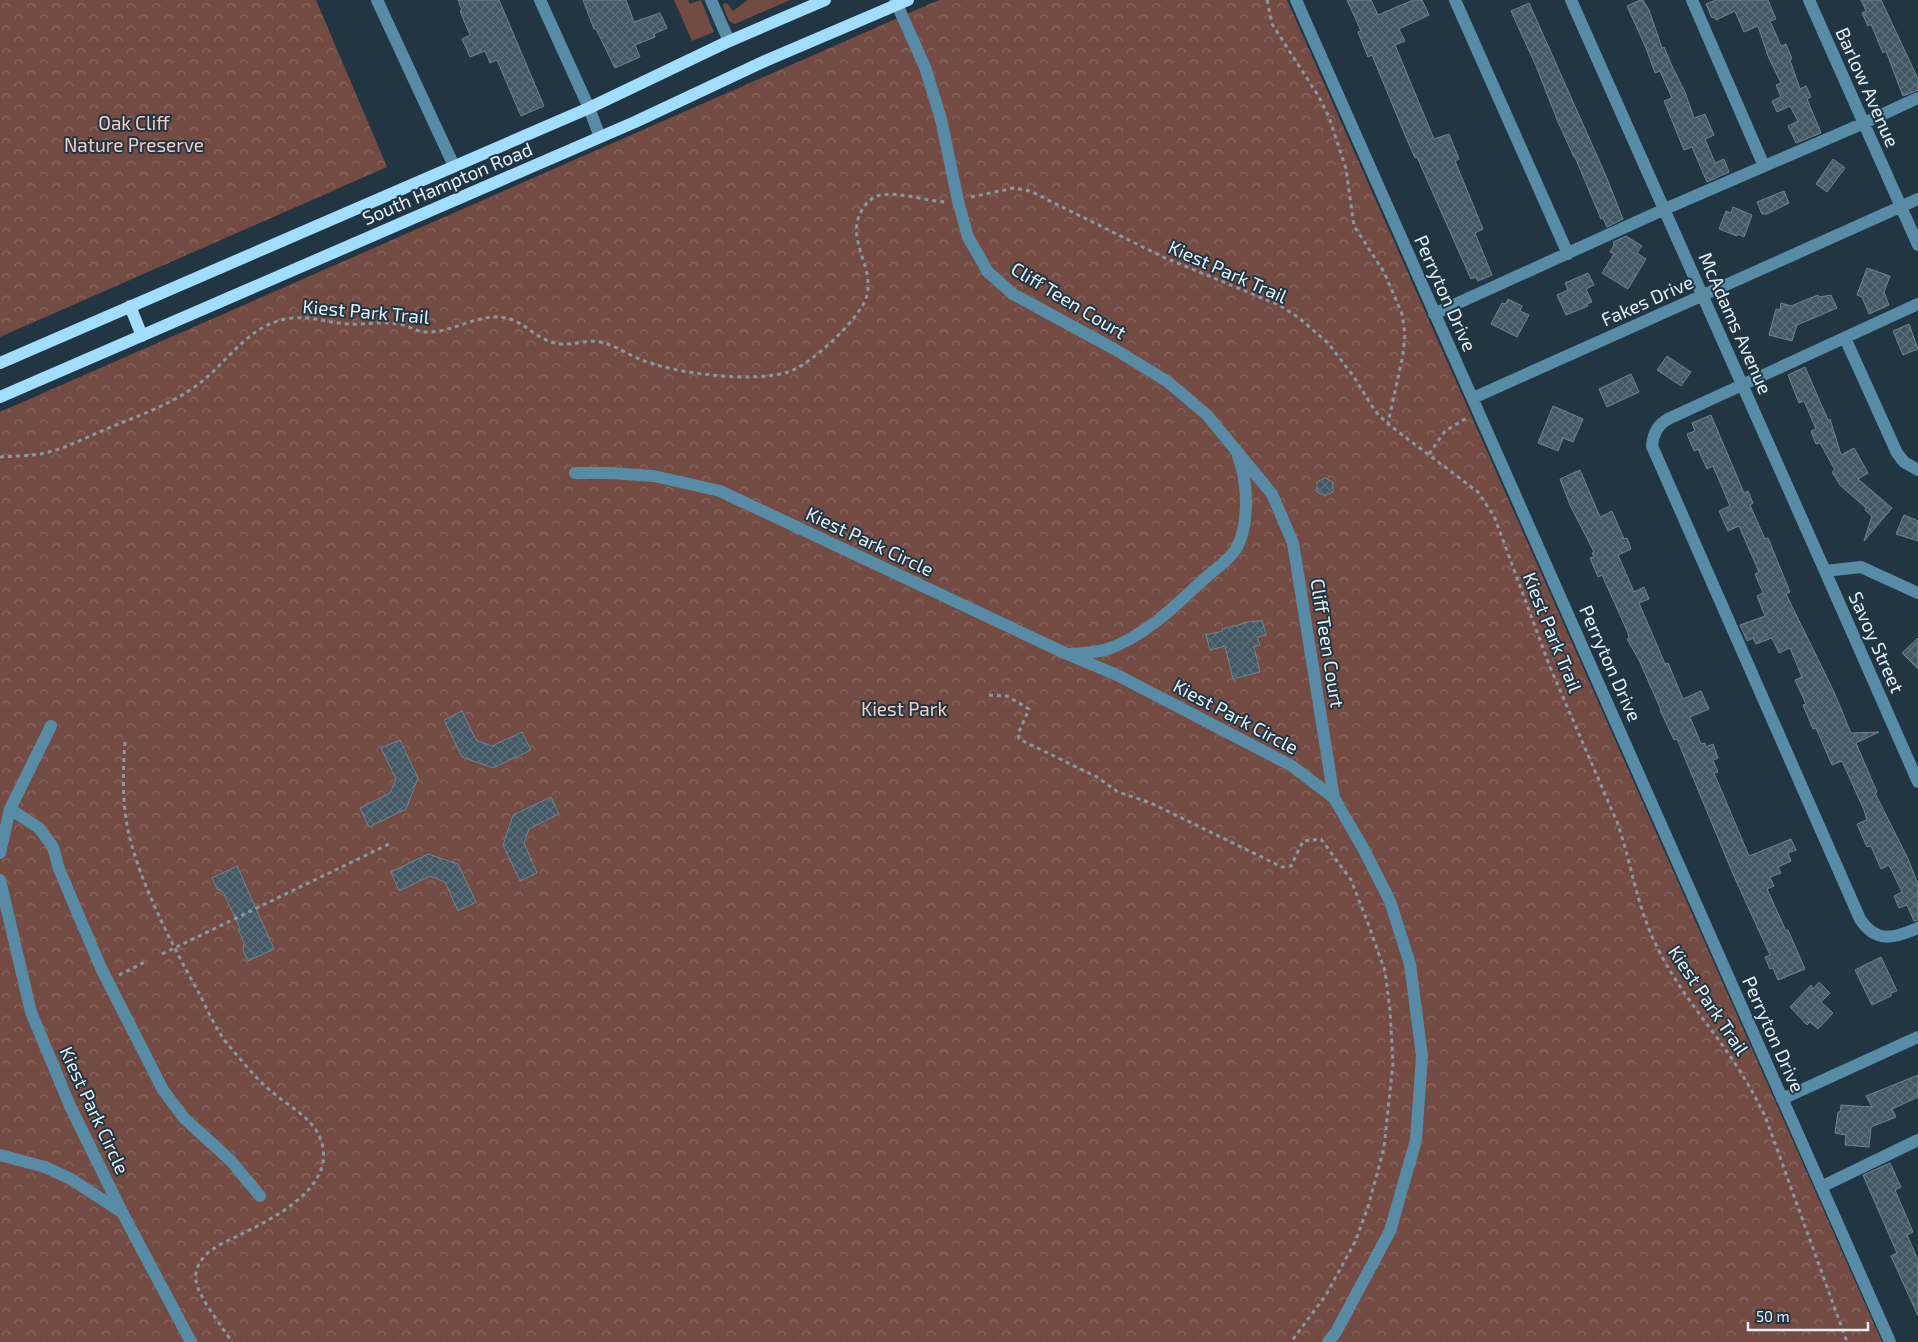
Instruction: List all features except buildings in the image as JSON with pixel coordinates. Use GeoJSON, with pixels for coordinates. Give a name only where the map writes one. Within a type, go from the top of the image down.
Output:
{"type":"FeatureCollection","features":[{"type":"Feature","properties":{"kind":"main road","name":"South Hampton Road"},"geometry":{"type":"LineString","coordinates":[[0,363],[589,108],[729,41],[825,0]]}},
{"type":"Feature","properties":{"kind":"main road","name":"South Hampton Road"},"geometry":{"type":"LineString","coordinates":[[0,397],[600,137],[765,60],[900,2]]}},
{"type":"Feature","properties":{"kind":"main road"},"geometry":{"type":"LineString","coordinates":[[130,306],[142,336]]}},
{"type":"Feature","properties":{"kind":"street"},"geometry":{"type":"LineString","coordinates":[[377,0],[454,166]]}},
{"type":"Feature","properties":{"kind":"street"},"geometry":{"type":"LineString","coordinates":[[540,0],[589,108],[600,137]]}},
{"type":"Feature","properties":{"kind":"street"},"geometry":{"type":"LineString","coordinates":[[712,0],[729,41]]}},
{"type":"Feature","properties":{"kind":"street","name":"Perryton Drive"},"geometry":{"type":"LineString","coordinates":[[1296,0],[1890,1342]]}},
{"type":"Feature","properties":{"kind":"street"},"geometry":{"type":"LineString","coordinates":[[1455,0],[1568,254]]}},
{"type":"Feature","properties":{"kind":"street","name":"McAdams Avenue"},"geometry":{"type":"LineString","coordinates":[[1570,0],[1704,295],[1825,571]]}},
{"type":"Feature","properties":{"kind":"street"},"geometry":{"type":"LineString","coordinates":[[1692,0],[1764,166]]}},
{"type":"Feature","properties":{"kind":"street","name":"Barlow Avenue"},"geometry":{"type":"LineString","coordinates":[[1809,0],[1918,245]]}},
{"type":"Feature","properties":{"kind":"street","name":"Cliff Teen Court"},"geometry":{"type":"LineString","coordinates":[[900,2],[925,67],[942,119],[958,201],[968,237],[988,272],[1013,294],[1116,350],[1168,382],[1207,415],[1272,494],[1292,543],[1334,798]]}},
{"type":"Feature","properties":{"kind":"street"},"geometry":{"type":"LineString","coordinates":[[1434,314],[1665,209],[1864,124],[1918,98]]}},
{"type":"Feature","properties":{"kind":"street","name":"Fakes Drive"},"geometry":{"type":"LineString","coordinates":[[1473,398],[1918,199]]}},
{"type":"Feature","properties":{"kind":"street"},"geometry":{"type":"LineString","coordinates":[[1918,304],[1660,424],[1653,437],[1652,446],[1860,919],[1870,932],[1885,937],[1896,937],[1918,928]]}},
{"type":"Feature","properties":{"kind":"street"},"geometry":{"type":"LineString","coordinates":[[1845,338],[1897,453],[1904,462],[1918,470]]}},
{"type":"Feature","properties":{"kind":"street","name":"Cliff Teen Court"},"geometry":{"type":"LineString","coordinates":[[1067,654],[1106,650],[1139,635],[1178,603],[1235,550],[1244,529],[1246,493],[1242,466],[1236,450]]}},
{"type":"Feature","properties":{"kind":"street","name":"Kiest Park Circle"},"geometry":{"type":"LineString","coordinates":[[575,473],[654,476],[720,491],[1067,654],[1118,675],[1292,766],[1334,798],[1363,848],[1390,901],[1410,964],[1422,1056],[1416,1140],[1390,1231],[1336,1332],[1328,1342]]}},
{"type":"Feature","properties":{"kind":"street"},"geometry":{"type":"LineString","coordinates":[[1825,571],[1862,567],[1918,592]]}},
{"type":"Feature","properties":{"kind":"street","name":"Savoy Street"},"geometry":{"type":"LineString","coordinates":[[1825,571],[1918,782]]}},
{"type":"Feature","properties":{"kind":"street"},"geometry":{"type":"LineString","coordinates":[[0,853],[10,809],[51,726]]}},
{"type":"Feature","properties":{"kind":"street"},"geometry":{"type":"LineString","coordinates":[[10,809],[39,828],[53,847],[60,869],[107,981],[163,1090],[184,1118],[231,1161],[260,1196]]}},
{"type":"Feature","properties":{"kind":"street","name":"Kiest Park Circle"},"geometry":{"type":"LineString","coordinates":[[0,880],[31,1012],[70,1106],[123,1214],[191,1342]]}},
{"type":"Feature","properties":{"kind":"street"},"geometry":{"type":"LineString","coordinates":[[1782,1098],[1918,1037]]}},
{"type":"Feature","properties":{"kind":"street"},"geometry":{"type":"LineString","coordinates":[[1821,1187],[1918,1140]]}},
{"type":"Feature","properties":{"kind":"street"},"geometry":{"type":"LineString","coordinates":[[0,1155],[46,1167],[71,1179],[123,1214]]}},
{"type":"Feature","properties":{"kind":"path"},"geometry":{"type":"LineString","coordinates":[[1267,0],[1272,24],[1319,97],[1329,117],[1346,169],[1354,226],[1384,272],[1402,314],[1405,334],[1403,355],[1388,424]]}},
{"type":"Feature","properties":{"kind":"path","name":"Kiest Park Trail"},"geometry":{"type":"LineString","coordinates":[[967,198],[1014,188],[1030,191],[1163,257],[1280,305],[1299,318],[1328,343],[1354,377],[1375,411],[1388,424],[1478,492],[1494,516],[1550,667],[1617,822],[1626,846],[1644,918],[1656,947],[1672,976],[1746,1081],[1765,1116],[1847,1342]]}},
{"type":"Feature","properties":{"kind":"path","name":"Kiest Park Trail"},"geometry":{"type":"LineString","coordinates":[[0,457],[40,454],[60,448],[162,406],[198,384],[254,332],[272,323],[290,318],[306,317],[350,324],[396,324],[428,332],[483,319],[500,317],[511,319],[542,339],[556,344],[598,342],[608,344],[642,361],[696,373],[741,377],[789,372],[806,364],[820,352],[863,307],[868,292],[867,278],[857,237],[857,220],[863,208],[870,200],[878,196],[893,195],[938,202],[951,202]]}},
{"type":"Feature","properties":{"kind":"path"},"geometry":{"type":"LineString","coordinates":[[1429,454],[1445,432],[1470,416]]}},
{"type":"Feature","properties":{"kind":"path"},"geometry":{"type":"LineString","coordinates":[[989,695],[1007,696],[1029,709],[1018,734],[1019,739],[1097,777],[1118,792],[1151,803],[1282,867],[1291,866],[1303,842],[1321,839],[1351,880],[1370,926],[1385,971],[1390,1010],[1393,1062],[1388,1118],[1384,1148],[1368,1207],[1355,1242],[1326,1295],[1291,1342]]}},
{"type":"Feature","properties":{"kind":"path"},"geometry":{"type":"LineString","coordinates":[[126,742],[122,781],[127,824],[134,853],[155,906],[191,979],[228,1045],[270,1091],[310,1121],[319,1134],[323,1149],[323,1165],[316,1182],[297,1201],[258,1226],[212,1249],[199,1263],[196,1271],[197,1287],[232,1342]]}},
{"type":"Feature","properties":{"kind":"path"},"geometry":{"type":"LineString","coordinates":[[162,954],[389,844]]}},
{"type":"Feature","properties":{"kind":"path"},"geometry":{"type":"LineString","coordinates":[[107,981],[145,962]]}},
{"type":"Feature","properties":{"kind":"path"},"geometry":{"type":"LineString","coordinates":[[1765,1116],[1771,1113]]}},
{"type":"Feature","properties":{"kind":"green space","name":"Oak Cliff Nature Preserve"},"geometry":{"type":"Polygon","coordinates":[[[0,0],[316,0],[387,167],[0,337],[0,0]]]}},
{"type":"Feature","properties":{"kind":"green space"},"geometry":{"type":"Polygon","coordinates":[[[674,0],[688,0],[690,4],[701,0],[714,32],[692,41],[674,0]]]}},
{"type":"Feature","properties":{"kind":"green space"},"geometry":{"type":"Polygon","coordinates":[[[748,0],[790,0],[735,24],[729,21],[723,6],[724,3],[728,4],[733,11],[748,0]]]}},
{"type":"Feature","properties":{"kind":"green space","name":"Kiest Park"},"geometry":{"type":"Polygon","coordinates":[[[939,0],[1287,0],[1882,1342],[0,1342],[0,412],[939,0]]]}}]}
